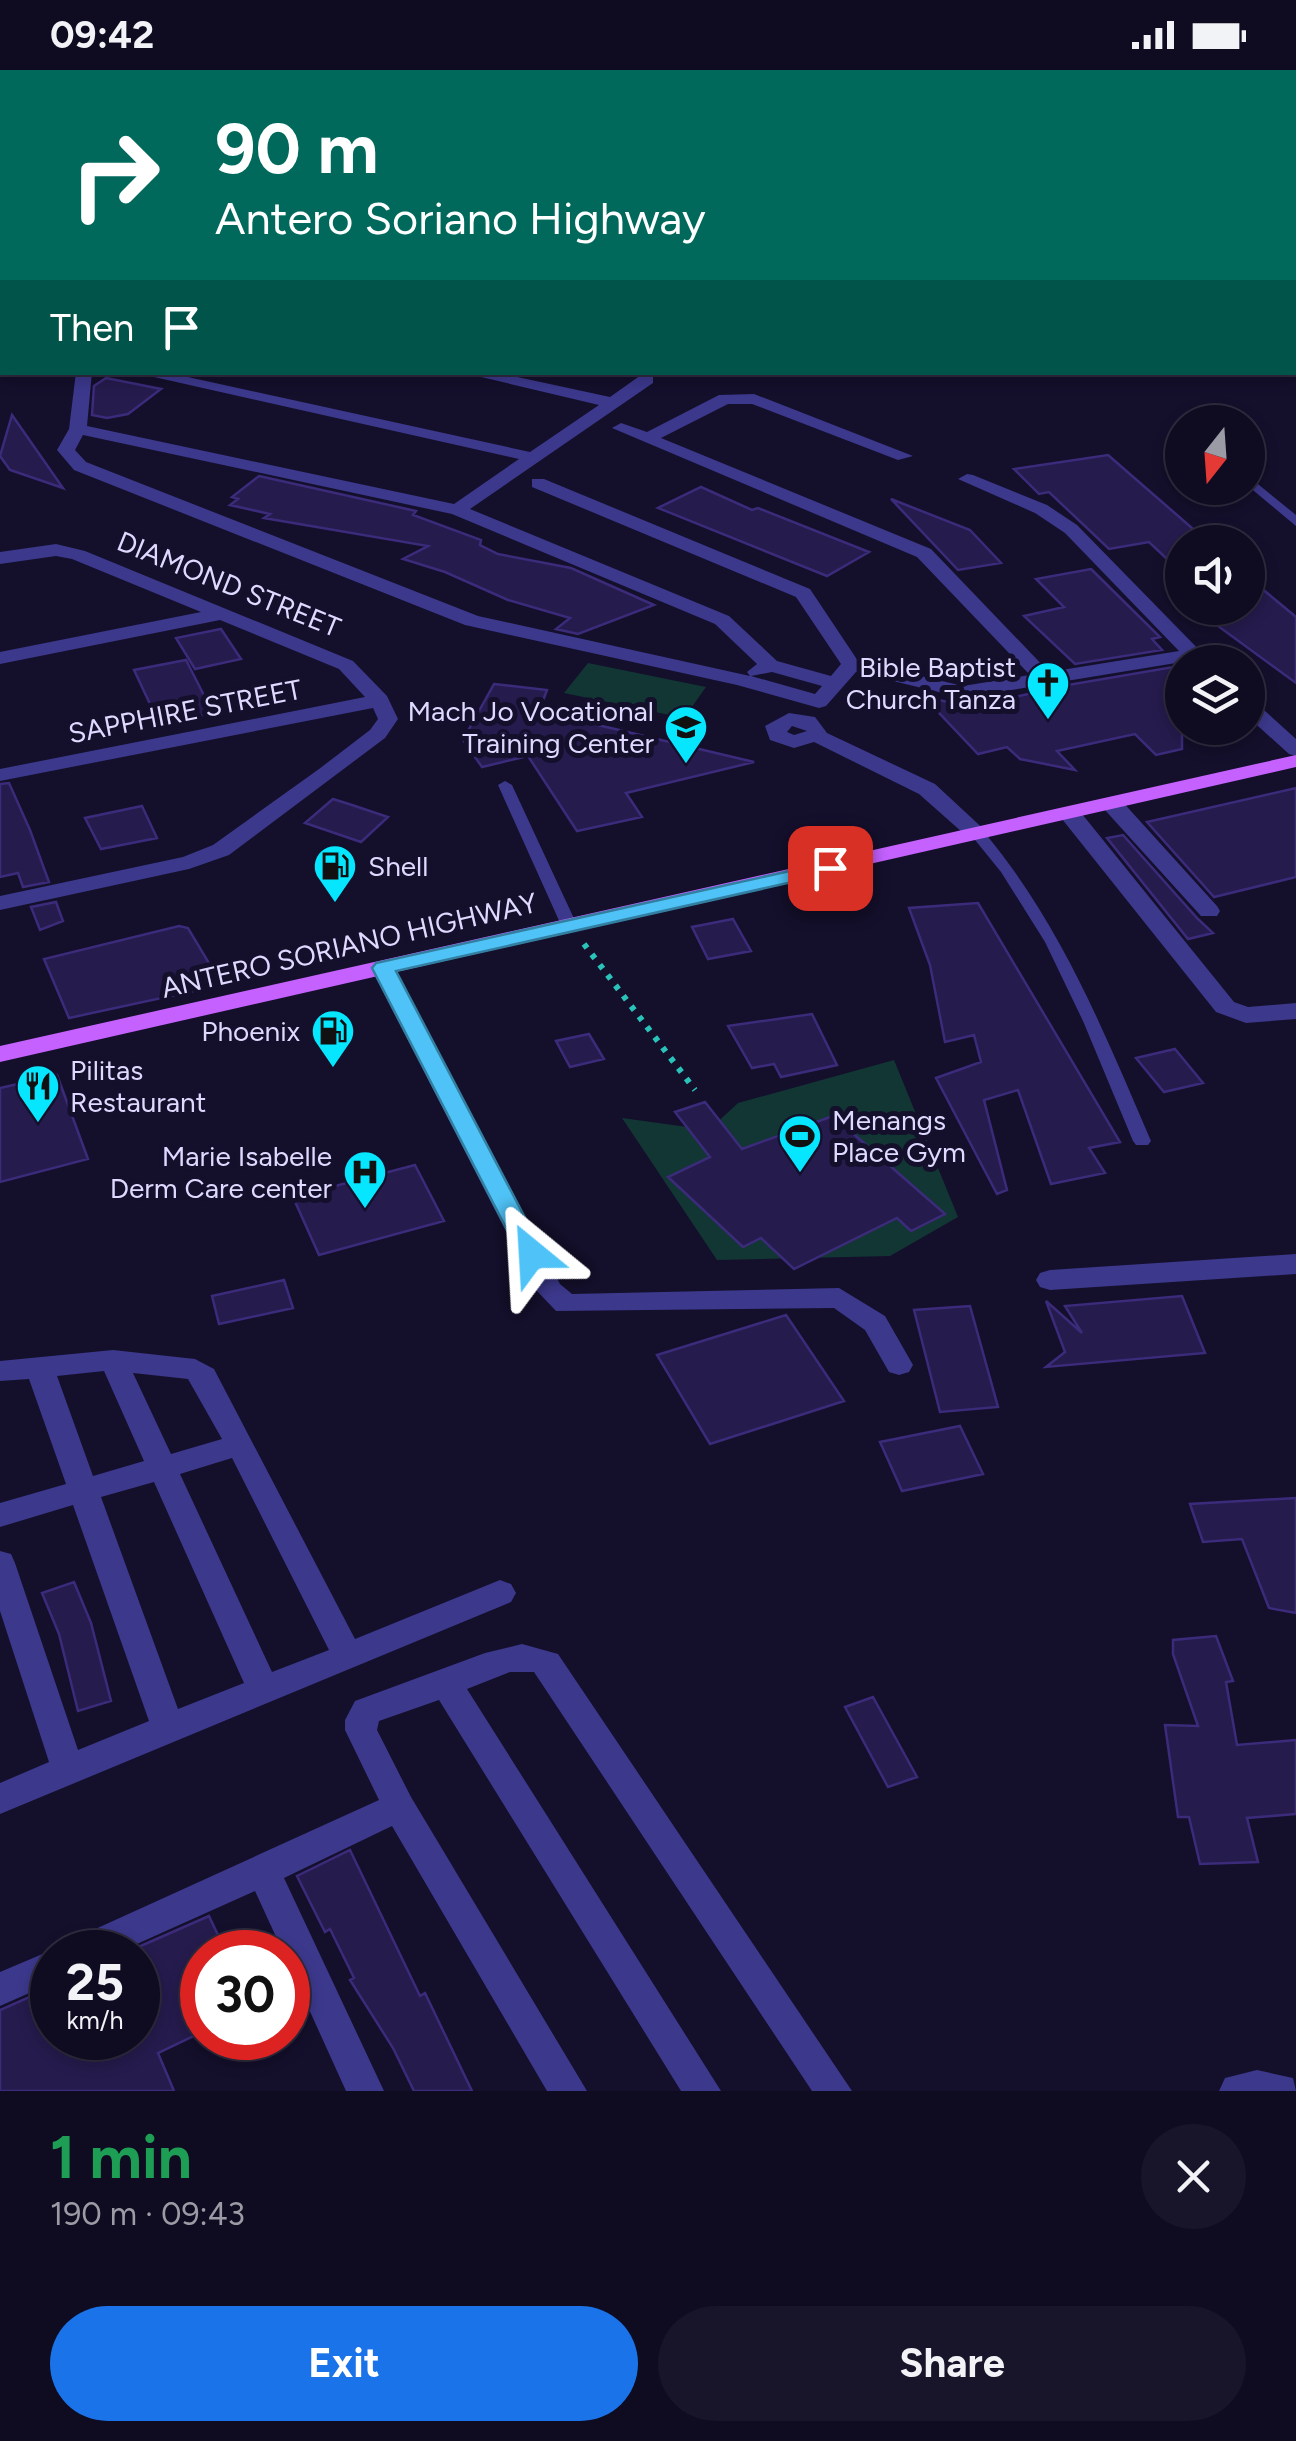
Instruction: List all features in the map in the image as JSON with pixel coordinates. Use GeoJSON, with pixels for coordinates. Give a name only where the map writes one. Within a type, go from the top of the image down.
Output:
{"type":"FeatureCollection","features":[{"type":"Feature","properties":{"kind":"main road","name":"ANTERO SORIANO HIGHWAY"},"geometry":{"type":"LineString","coordinates":[[0,1054],[1296,762]]}},
{"type":"Feature","properties":{"kind":"street"},"geometry":{"type":"LineString","coordinates":[[84,375],[78,429],[66,450],[80,466],[472,621],[741,680],[815,719],[927,788],[979,835]]}},
{"type":"Feature","properties":{"kind":"street"},"geometry":{"type":"LineString","coordinates":[[154,375],[536,458]]}},
{"type":"Feature","properties":{"kind":"street"},"geometry":{"type":"LineString","coordinates":[[482,375],[614,403]]}},
{"type":"Feature","properties":{"kind":"street"},"geometry":{"type":"LineString","coordinates":[[457,510],[647,379]]}},
{"type":"Feature","properties":{"kind":"street"},"geometry":{"type":"LineString","coordinates":[[648,438],[725,400],[754,399],[904,456]]}},
{"type":"Feature","properties":{"kind":"street"},"geometry":{"type":"LineString","coordinates":[[622,428],[924,553],[1044,678]]}},
{"type":"Feature","properties":{"kind":"street"},"geometry":{"type":"LineString","coordinates":[[78,429],[457,510],[722,620],[770,666],[833,684]]}},
{"type":"Feature","properties":{"kind":"street"},"geometry":{"type":"LineString","coordinates":[[967,479],[1041,509],[1071,529],[1184,645]]}},
{"type":"Feature","properties":{"kind":"street"},"geometry":{"type":"LineString","coordinates":[[538,483],[803,593],[851,665],[963,692],[1165,662]]}},
{"type":"Feature","properties":{"kind":"street","name":"DIAMOND STREET"},"geometry":{"type":"LineString","coordinates":[[0,558],[56,550],[78,554],[346,665],[380,700]]}},
{"type":"Feature","properties":{"kind":"street"},"geometry":{"type":"LineString","coordinates":[[0,658],[222,614]]}},
{"type":"Feature","properties":{"kind":"street"},"geometry":{"type":"LineString","coordinates":[[815,719],[833,684],[851,665]]}},
{"type":"Feature","properties":{"kind":"street"},"geometry":{"type":"LineString","coordinates":[[741,680],[770,666]]}},
{"type":"Feature","properties":{"kind":"street"},"geometry":{"type":"LineString","coordinates":[[0,903],[189,862],[221,850],[378,734],[388,719],[380,700]]}},
{"type":"Feature","properties":{"kind":"street","name":"SAPPHIRE STREET"},"geometry":{"type":"LineString","coordinates":[[0,776],[380,700]]}},
{"type":"Feature","properties":{"kind":"street"},"geometry":{"type":"LineString","coordinates":[[1265,722],[1296,750]]}},
{"type":"Feature","properties":{"kind":"street"},"geometry":{"type":"LineString","coordinates":[[1112,804],[1209,911]]}},
{"type":"Feature","properties":{"kind":"street"},"geometry":{"type":"LineString","coordinates":[[1070,814],[1224,1008],[1246,1015],[1296,1011]]}},
{"type":"Feature","properties":{"kind":"street"},"geometry":{"type":"LineString","coordinates":[[383,968],[550,1290],[566,1304],[839,1298],[875,1323],[899,1365]]}},
{"type":"Feature","properties":{"kind":"street"},"geometry":{"type":"LineString","coordinates":[[1050,1280],[1296,1264]]}},
{"type":"Feature","properties":{"kind":"street"},"geometry":{"type":"LineString","coordinates":[[113,1360],[264,1691]]}},
{"type":"Feature","properties":{"kind":"street"},"geometry":{"type":"LineString","coordinates":[[0,1371],[113,1360],[195,1369],[204,1376],[349,1658]]}},
{"type":"Feature","properties":{"kind":"street"},"geometry":{"type":"LineString","coordinates":[[40,1369],[168,1728]]}},
{"type":"Feature","properties":{"kind":"street"},"geometry":{"type":"LineString","coordinates":[[0,1515],[240,1445]]}},
{"type":"Feature","properties":{"kind":"street"},"geometry":{"type":"LineString","coordinates":[[0,1563],[68,1769]]}},
{"type":"Feature","properties":{"kind":"street"},"geometry":{"type":"LineString","coordinates":[[0,1799],[500,1593]]}},
{"type":"Feature","properties":{"kind":"street"},"geometry":{"type":"LineString","coordinates":[[568,2091],[399,1807],[360,1720],[367,1710],[519,1655],[548,1662],[832,2091]]}},
{"type":"Feature","properties":{"kind":"street"},"geometry":{"type":"LineString","coordinates":[[446,1684],[702,2091]]}},
{"type":"Feature","properties":{"kind":"street"},"geometry":{"type":"LineString","coordinates":[[131,1930],[399,1807]]}},
{"type":"Feature","properties":{"kind":"street"},"geometry":{"type":"LineString","coordinates":[[263,1871],[365,2091]]}},
{"type":"Feature","properties":{"kind":"street"},"geometry":{"type":"LineString","coordinates":[[0,1989],[30,1976]]}},
{"type":"Feature","properties":{"kind":"street"},"geometry":{"type":"LineString","coordinates":[[1238,2091],[1280,2091]]}},
{"type":"Feature","properties":{"kind":"lane"},"geometry":{"type":"LineString","coordinates":[[1265,495],[1296,522]]}},
{"type":"Feature","properties":{"kind":"lane"},"geometry":{"type":"LineString","coordinates":[[504,785],[569,925]]}},
{"type":"Feature","properties":{"kind":"lane"},"geometry":{"type":"LineString","coordinates":[[979,835],[1031,902],[1089,1015],[1142,1141]]}},
{"type":"Feature","properties":{"kind":"path"},"geometry":{"type":"LineString","coordinates":[[569,925],[695,1090]]}},
{"type":"Feature","properties":{"kind":"green space"},"geometry":{"type":"Polygon","coordinates":[[[588,663],[706,687],[684,718],[564,693],[588,663]]]}},
{"type":"Feature","properties":{"kind":"green space","name":"Menangs Place Gym"},"geometry":{"type":"Polygon","coordinates":[[[894,1060],[958,1217],[890,1256],[717,1260],[622,1118],[709,1130],[738,1103],[894,1060]]]}},
{"type":"Feature","properties":{"kind":"building"},"geometry":{"type":"Polygon","coordinates":[[[106,378],[161,389],[128,414],[107,418],[92,415],[94,386],[106,378]]]}},
{"type":"Feature","properties":{"kind":"building"},"geometry":{"type":"Polygon","coordinates":[[[12,415],[63,488],[10,470],[0,456],[12,415]]]}},
{"type":"Feature","properties":{"kind":"building"},"geometry":{"type":"Polygon","coordinates":[[[1108,455],[1188,525],[1165,525],[1165,557],[1149,542],[1109,549],[1049,492],[1039,494],[1014,469],[1108,455]]]}},
{"type":"Feature","properties":{"kind":"building"},"geometry":{"type":"Polygon","coordinates":[[[259,476],[416,511],[413,515],[481,540],[480,545],[498,554],[571,568],[654,605],[578,634],[556,629],[570,618],[508,600],[445,572],[403,559],[428,546],[264,518],[270,514],[230,505],[238,499],[232,497],[259,476]]]}},
{"type":"Feature","properties":{"kind":"building"},"geometry":{"type":"Polygon","coordinates":[[[701,487],[752,510],[758,508],[869,552],[827,576],[658,508],[701,487]]]}},
{"type":"Feature","properties":{"kind":"building"},"geometry":{"type":"Polygon","coordinates":[[[891,499],[970,530],[1001,563],[958,570],[891,499]]]}},
{"type":"Feature","properties":{"kind":"building"},"geometry":{"type":"Polygon","coordinates":[[[1091,569],[1160,637],[1152,639],[1162,650],[1075,664],[1024,616],[1064,607],[1036,579],[1091,569]]]}},
{"type":"Feature","properties":{"kind":"building"},"geometry":{"type":"Polygon","coordinates":[[[1265,591],[1296,617],[1296,683],[1265,660],[1265,645],[1244,645],[1217,625],[1265,625],[1265,591]]]}},
{"type":"Feature","properties":{"kind":"building"},"geometry":{"type":"Polygon","coordinates":[[[221,629],[241,659],[195,669],[176,638],[221,629]]]}},
{"type":"Feature","properties":{"kind":"building"},"geometry":{"type":"Polygon","coordinates":[[[186,660],[213,713],[159,723],[134,670],[186,660]]]}},
{"type":"Feature","properties":{"kind":"building"},"geometry":{"type":"Polygon","coordinates":[[[1165,668],[1165,745],[1182,745],[1182,749],[1156,755],[1135,734],[1057,751],[1075,770],[1020,759],[1007,747],[978,754],[924,697],[977,708],[1068,685],[1165,668]]]}},
{"type":"Feature","properties":{"kind":"building"},"geometry":{"type":"Polygon","coordinates":[[[494,684],[547,690],[539,711],[754,762],[626,793],[642,817],[577,831],[528,756],[482,767],[463,740],[494,684]]]}},
{"type":"Feature","properties":{"kind":"building"},"geometry":{"type":"Polygon","coordinates":[[[9,783],[49,882],[23,887],[18,873],[0,877],[0,784],[9,783]]]}},
{"type":"Feature","properties":{"kind":"building"},"geometry":{"type":"Polygon","coordinates":[[[1296,788],[1296,877],[1214,897],[1147,822],[1296,788]]]}},
{"type":"Feature","properties":{"kind":"building"},"geometry":{"type":"Polygon","coordinates":[[[333,799],[388,817],[361,842],[305,823],[333,799]]]}},
{"type":"Feature","properties":{"kind":"building"},"geometry":{"type":"Polygon","coordinates":[[[142,806],[157,838],[101,849],[85,818],[142,806]]]}},
{"type":"Feature","properties":{"kind":"building"},"geometry":{"type":"Polygon","coordinates":[[[1123,835],[1213,933],[1188,939],[1107,838],[1123,835]]]}},
{"type":"Feature","properties":{"kind":"building"},"geometry":{"type":"Polygon","coordinates":[[[56,902],[63,921],[40,930],[31,907],[56,902]]]}},
{"type":"Feature","properties":{"kind":"building"},"geometry":{"type":"Polygon","coordinates":[[[978,903],[1120,1142],[1089,1148],[1105,1173],[1051,1184],[1018,1090],[984,1100],[1007,1190],[997,1194],[936,1078],[981,1062],[974,1035],[945,1042],[930,965],[909,908],[978,903]]]}},
{"type":"Feature","properties":{"kind":"building"},"geometry":{"type":"Polygon","coordinates":[[[733,919],[751,951],[708,959],[692,927],[733,919]]]}},
{"type":"Feature","properties":{"kind":"building"},"geometry":{"type":"Polygon","coordinates":[[[179,926],[188,928],[222,985],[69,1018],[44,959],[179,926]]]}},
{"type":"Feature","properties":{"kind":"building"},"geometry":{"type":"Polygon","coordinates":[[[812,1014],[837,1065],[781,1077],[774,1064],[752,1068],[728,1026],[812,1014]]]}},
{"type":"Feature","properties":{"kind":"building"},"geometry":{"type":"Polygon","coordinates":[[[589,1034],[604,1059],[570,1067],[556,1041],[589,1034]]]}},
{"type":"Feature","properties":{"kind":"building"},"geometry":{"type":"Polygon","coordinates":[[[1175,1049],[1203,1083],[1164,1092],[1136,1058],[1175,1049]]]}},
{"type":"Feature","properties":{"kind":"building","name":"Pilitas Restaurant"},"geometry":{"type":"Polygon","coordinates":[[[57,1075],[88,1159],[0,1182],[0,1088],[57,1075]]]}},
{"type":"Feature","properties":{"kind":"building"},"geometry":{"type":"Polygon","coordinates":[[[705,1102],[742,1149],[833,1116],[945,1214],[911,1231],[897,1218],[794,1269],[761,1238],[743,1247],[668,1177],[710,1157],[675,1112],[705,1102]]]}},
{"type":"Feature","properties":{"kind":"building"},"geometry":{"type":"Polygon","coordinates":[[[415,1165],[444,1221],[319,1255],[293,1197],[415,1165]]]}},
{"type":"Feature","properties":{"kind":"building"},"geometry":{"type":"Polygon","coordinates":[[[284,1280],[293,1308],[219,1324],[212,1296],[284,1280]]]}},
{"type":"Feature","properties":{"kind":"building"},"geometry":{"type":"Polygon","coordinates":[[[1182,1296],[1205,1353],[1046,1367],[1065,1352],[1046,1301],[1082,1333],[1065,1306],[1182,1296]]]}},
{"type":"Feature","properties":{"kind":"building"},"geometry":{"type":"Polygon","coordinates":[[[970,1306],[998,1407],[940,1412],[914,1310],[970,1306]]]}},
{"type":"Feature","properties":{"kind":"building"},"geometry":{"type":"Polygon","coordinates":[[[786,1315],[844,1401],[710,1444],[657,1355],[786,1315]]]}},
{"type":"Feature","properties":{"kind":"building"},"geometry":{"type":"Polygon","coordinates":[[[960,1426],[983,1474],[902,1491],[880,1442],[960,1426]]]}},
{"type":"Feature","properties":{"kind":"building"},"geometry":{"type":"Polygon","coordinates":[[[1296,1498],[1296,1613],[1269,1608],[1242,1539],[1203,1542],[1190,1504],[1296,1498]]]}},
{"type":"Feature","properties":{"kind":"building"},"geometry":{"type":"Polygon","coordinates":[[[74,1582],[91,1623],[111,1701],[78,1711],[59,1634],[42,1593],[74,1582]]]}},
{"type":"Feature","properties":{"kind":"building"},"geometry":{"type":"Polygon","coordinates":[[[1216,1636],[1233,1681],[1226,1682],[1237,1745],[1296,1740],[1296,1814],[1247,1818],[1258,1862],[1200,1864],[1189,1817],[1178,1817],[1165,1725],[1198,1726],[1173,1654],[1173,1640],[1216,1636]]]}},
{"type":"Feature","properties":{"kind":"building"},"geometry":{"type":"Polygon","coordinates":[[[873,1697],[917,1777],[888,1787],[845,1707],[873,1697]]]}},
{"type":"Feature","properties":{"kind":"building"},"geometry":{"type":"Polygon","coordinates":[[[350,1850],[420,1996],[425,1993],[472,2091],[414,2091],[393,2048],[350,1980],[354,1978],[330,1929],[325,1932],[297,1876],[350,1850]]]}},
{"type":"Feature","properties":{"kind":"building"},"geometry":{"type":"Polygon","coordinates":[[[209,1916],[216,1930],[180,1930],[180,2042],[160,2052],[160,1938],[209,1916]]]}},
{"type":"Feature","properties":{"kind":"building"},"geometry":{"type":"Polygon","coordinates":[[[30,1997],[30,2060],[160,2058],[174,2091],[0,2091],[0,2010],[30,1997]]]}},
{"type":"Feature","properties":{"kind":"place","name":"Bible Baptist Church Tanza"},"geometry":{"type":"Point","coordinates":[1048,721]}},
{"type":"Feature","properties":{"kind":"place","name":"Mach Jo Vocational Training Center"},"geometry":{"type":"Point","coordinates":[686,765]}},
{"type":"Feature","properties":{"kind":"place","name":"Shell"},"geometry":{"type":"Point","coordinates":[335,904]}},
{"type":"Feature","properties":{"kind":"place","name":"Phoenix"},"geometry":{"type":"Point","coordinates":[333,1069]}},
{"type":"Feature","properties":{"kind":"place","name":"Pilitas Restaurant"},"geometry":{"type":"Point","coordinates":[38,1124]}},
{"type":"Feature","properties":{"kind":"place","name":"Menangs Place Gym"},"geometry":{"type":"Point","coordinates":[800,1174]}},
{"type":"Feature","properties":{"kind":"place","name":"Marie Isabelle Derm Care center"},"geometry":{"type":"Point","coordinates":[365,1210]}},
{"type":"Feature","properties":{"kind":"route"},"geometry":{"type":"LineString","coordinates":[[532,1254],[383,968],[830,868]]}}]}
